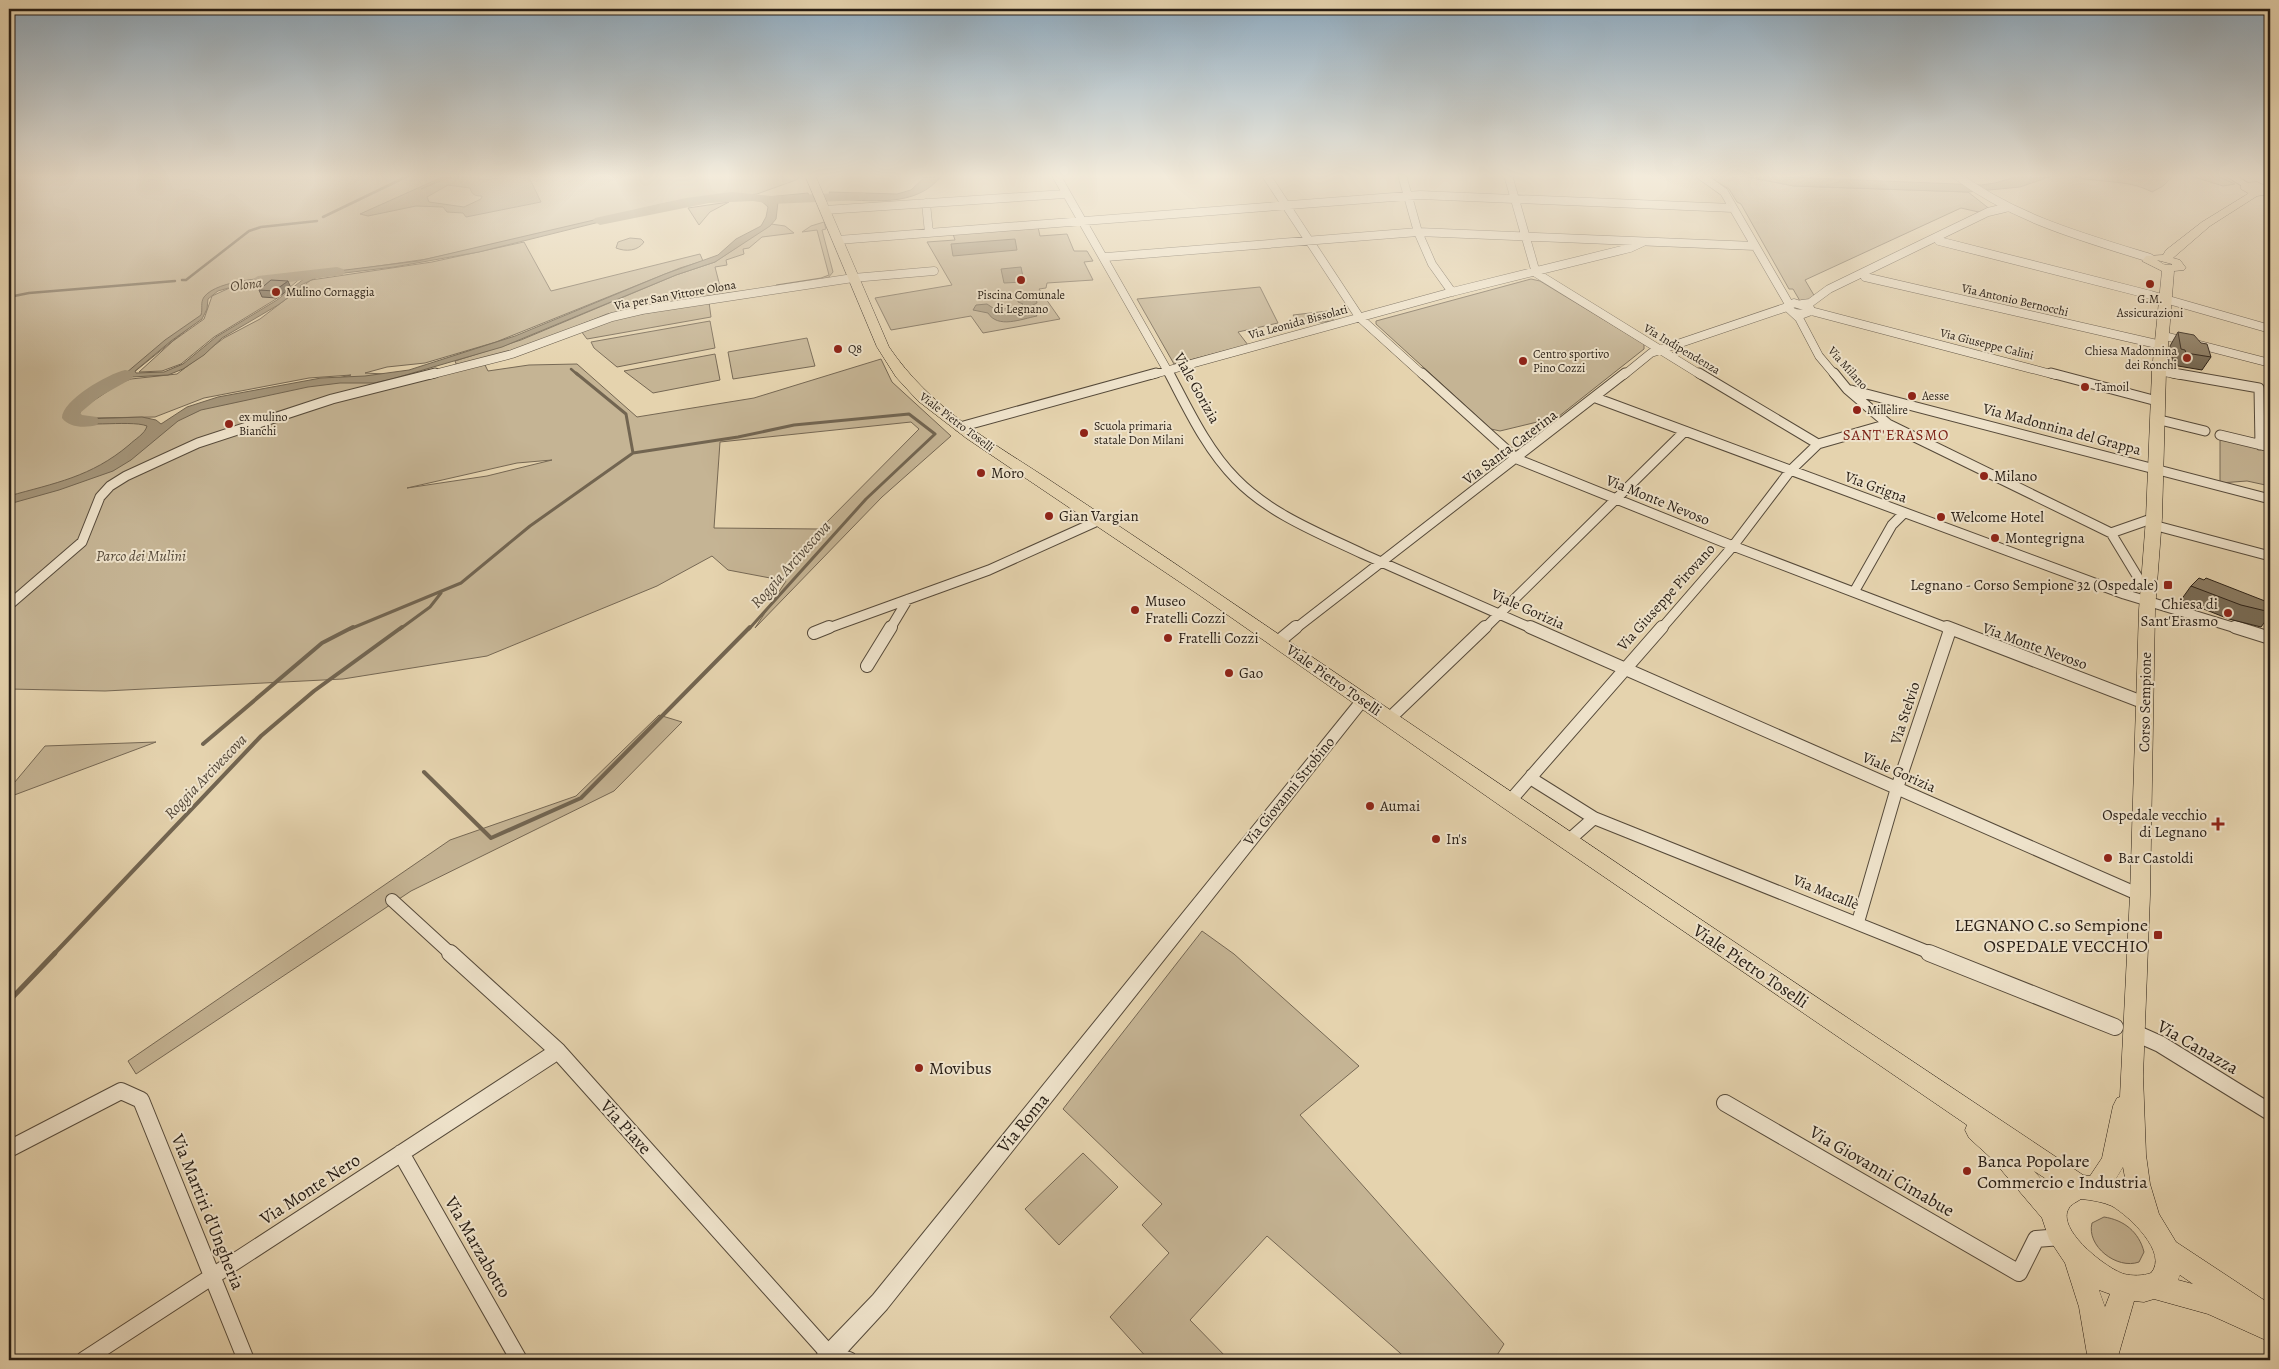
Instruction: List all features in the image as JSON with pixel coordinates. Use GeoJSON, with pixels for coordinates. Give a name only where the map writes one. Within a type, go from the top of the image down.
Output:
{"type":"FeatureCollection","features":[{"type":"Feature","properties":{"kind":"main road"},"geometry":{"type":"LineString","coordinates":[[2150,258],[2148,261],[2153,265],[2168,264],[2170,252],[2187,239]]}},
{"type":"Feature","properties":{"kind":"main road","name":"Viale Pietro Toselli"},"geometry":{"type":"LineString","coordinates":[[838,240],[883,347],[901,374],[923,398],[960,427],[1279,641],[1508,802],[1934,1091],[2087,1188]]}},
{"type":"Feature","properties":{"kind":"main road","name":"Corso Sempione"},"geometry":{"type":"LineString","coordinates":[[2148,1219],[2138,1184],[2134,1155],[2131,1076],[2124,1030],[2140,895],[2148,598],[2153,522],[2157,401],[2168,264]]}},
{"type":"Feature","properties":{"kind":"main road","name":"Corso Sempione"},"geometry":{"type":"LineString","coordinates":[[2087,1188],[2113,1163],[2131,1076]]}},
{"type":"Feature","properties":{"kind":"main road","name":"Viale Pietro Toselli"},"geometry":{"type":"LineString","coordinates":[[1934,1091],[2000,1150],[2054,1212]]}},
{"type":"Feature","properties":{"kind":"main road"},"geometry":{"type":"LineString","coordinates":[[2103,1360],[2092,1307],[2068,1247],[2055,1222],[2054,1212],[2057,1200],[2066,1191],[2087,1188],[2113,1194],[2132,1205],[2148,1219],[2161,1236],[2168,1252],[2169,1265],[2167,1275],[2155,1286]]}},
{"type":"Feature","properties":{"kind":"main road"},"geometry":{"type":"LineString","coordinates":[[2068,1247],[2091,1271],[2126,1288],[2142,1289],[2155,1286],[2211,1302],[2270,1329]]}},
{"type":"Feature","properties":{"kind":"main road"},"geometry":{"type":"LineString","coordinates":[[2168,1252],[2270,1319]]}},
{"type":"Feature","properties":{"kind":"main road"},"geometry":{"type":"LineString","coordinates":[[2103,1360],[2126,1288]]}},
{"type":"Feature","properties":{"kind":"street"},"geometry":{"type":"LineString","coordinates":[[838,240],[852,239]]}},
{"type":"Feature","properties":{"kind":"street","name":"Viale Gorizia"},"geometry":{"type":"LineString","coordinates":[[1093,239],[1106,258],[1220,461],[1248,491],[1296,521],[1382,562],[2140,895]]}},
{"type":"Feature","properties":{"kind":"street"},"geometry":{"type":"LineString","coordinates":[[1106,258],[1324,239]]}},
{"type":"Feature","properties":{"kind":"street"},"geometry":{"type":"LineString","coordinates":[[1421,239],[1432,264],[1452,292]]}},
{"type":"Feature","properties":{"kind":"street"},"geometry":{"type":"LineString","coordinates":[[1525,239],[1536,273]]}},
{"type":"Feature","properties":{"kind":"street"},"geometry":{"type":"LineString","coordinates":[[1581,239],[1755,246]]}},
{"type":"Feature","properties":{"kind":"street","name":"Via Milano"},"geometry":{"type":"LineString","coordinates":[[1751,239],[1780,291],[1794,307],[1819,356],[1847,389],[1888,424],[2111,533]]}},
{"type":"Feature","properties":{"kind":"street"},"geometry":{"type":"LineString","coordinates":[[1794,307],[1810,303],[1829,289],[1932,239]]}},
{"type":"Feature","properties":{"kind":"street"},"geometry":{"type":"LineString","coordinates":[[1810,310],[1865,277],[1944,239]]}},
{"type":"Feature","properties":{"kind":"street"},"geometry":{"type":"LineString","coordinates":[[2090,239],[2150,258]]}},
{"type":"Feature","properties":{"kind":"street","name":"Via Monte Nevoso"},"geometry":{"type":"LineString","coordinates":[[1309,240],[1360,318],[1517,459],[1733,546],[2145,704]]}},
{"type":"Feature","properties":{"kind":"street"},"geometry":{"type":"LineString","coordinates":[[1939,241],[2270,329]]}},
{"type":"Feature","properties":{"kind":"street","name":"Via Leonida Bissolati"},"geometry":{"type":"LineString","coordinates":[[960,427],[1452,292],[1536,273],[1630,248],[1643,242]]}},
{"type":"Feature","properties":{"kind":"street","name":"Via per San Vittore Olona"},"geometry":{"type":"LineString","coordinates":[[9,604],[60,564],[82,542],[100,497],[110,486],[126,476],[198,443],[324,401],[512,354],[612,317],[712,299],[853,278],[934,271]]}},
{"type":"Feature","properties":{"kind":"street","name":"Via Indipendenza"},"geometry":{"type":"LineString","coordinates":[[1536,273],[1660,350],[1818,444]]}},
{"type":"Feature","properties":{"kind":"street","name":"Via Antonio Bernocchi"},"geometry":{"type":"LineString","coordinates":[[1865,277],[2270,363]]}},
{"type":"Feature","properties":{"kind":"street","name":"Via Santa Caterina"},"geometry":{"type":"LineString","coordinates":[[1279,641],[1596,398],[1651,353],[1777,311],[1794,307],[1803,314],[1810,310]]}},
{"type":"Feature","properties":{"kind":"street","name":"Via Giuseppe Calini"},"geometry":{"type":"LineString","coordinates":[[1810,310],[2157,401]]}},
{"type":"Feature","properties":{"kind":"street"},"geometry":{"type":"LineString","coordinates":[[2159,371],[2259,388],[2260,445]]}},
{"type":"Feature","properties":{"kind":"street","name":"Via Madonnina del Grappa"},"geometry":{"type":"LineString","coordinates":[[1847,389],[2270,499]]}},
{"type":"Feature","properties":{"kind":"street","name":"Via Grigna"},"geometry":{"type":"LineString","coordinates":[[1596,398],[1904,513],[2148,598],[2270,638]]}},
{"type":"Feature","properties":{"kind":"street"},"geometry":{"type":"LineString","coordinates":[[2156,419],[2205,431]]}},
{"type":"Feature","properties":{"kind":"street","name":"Via Giuseppe Pirovano"},"geometry":{"type":"LineString","coordinates":[[1508,802],[1733,546],[1790,471],[1818,444],[1888,424]]}},
{"type":"Feature","properties":{"kind":"street"},"geometry":{"type":"LineString","coordinates":[[1389,719],[1500,614],[1684,432]]}},
{"type":"Feature","properties":{"kind":"street"},"geometry":{"type":"LineString","coordinates":[[2220,434],[2270,447]]}},
{"type":"Feature","properties":{"kind":"street"},"geometry":{"type":"LineString","coordinates":[[1854,592],[1892,526],[1904,513]]}},
{"type":"Feature","properties":{"kind":"street"},"geometry":{"type":"LineString","coordinates":[[814,633],[988,570],[1100,520]]}},
{"type":"Feature","properties":{"kind":"street"},"geometry":{"type":"LineString","coordinates":[[2148,598],[2111,533],[2153,522],[2270,556]]}},
{"type":"Feature","properties":{"kind":"street"},"geometry":{"type":"LineString","coordinates":[[867,666],[908,599]]}},
{"type":"Feature","properties":{"kind":"street","name":"Via Stelvio"},"geometry":{"type":"LineString","coordinates":[[1858,922],[1897,788],[1950,630]]}},
{"type":"Feature","properties":{"kind":"street","name":"Via Giovanni Strobino"},"geometry":{"type":"LineString","coordinates":[[1216,882],[1362,701]]}},
{"type":"Feature","properties":{"kind":"street","name":"Via Macallè"},"geometry":{"type":"LineString","coordinates":[[1532,775],[1535,781],[1594,818],[2124,1030]]}},
{"type":"Feature","properties":{"kind":"street"},"geometry":{"type":"LineString","coordinates":[[1568,841],[1594,818]]}},
{"type":"Feature","properties":{"kind":"street","name":"Via Roma"},"geometry":{"type":"LineString","coordinates":[[836,1359],[1216,882]]}},
{"type":"Feature","properties":{"kind":"street","name":"Via Piave"},"geometry":{"type":"LineString","coordinates":[[392,900],[558,1051],[836,1359]]}},
{"type":"Feature","properties":{"kind":"street","name":"Via Canazza"},"geometry":{"type":"LineString","coordinates":[[2124,1030],[2160,1044],[2270,1112]]}},
{"type":"Feature","properties":{"kind":"street","name":"Via Monte Nero"},"geometry":{"type":"LineString","coordinates":[[84,1360],[558,1051]]}},
{"type":"Feature","properties":{"kind":"street","name":"Via Martiri d'Ungheria"},"geometry":{"type":"LineString","coordinates":[[9,1149],[121,1091],[141,1100],[246,1360]]}},
{"type":"Feature","properties":{"kind":"street","name":"Via Giovanni Cimabue"},"geometry":{"type":"LineString","coordinates":[[1725,1103],[2019,1274],[2036,1238],[2068,1247]]}},
{"type":"Feature","properties":{"kind":"street","name":"Via Marzabotto"},"geometry":{"type":"LineString","coordinates":[[401,1153],[519,1360]]}},
{"type":"Feature","properties":{"kind":"green space","name":"Parco dei Mulini"},"geometry":{"type":"Polygon","coordinates":[[[9,239],[519,239],[427,259],[302,277],[276,299],[214,337],[181,364],[162,371],[139,372],[173,341],[204,319],[212,296],[236,285],[235,283],[210,292],[200,319],[128,377],[83,403],[75,416],[80,420],[142,420],[159,426],[222,397],[300,387],[351,375],[309,378],[204,398],[155,417],[88,418],[79,416],[81,409],[120,383],[131,379],[177,374],[224,338],[260,319],[311,280],[432,262],[524,242],[551,291],[700,254],[703,261],[680,268],[496,342],[425,363],[387,367],[365,373],[385,374],[387,385],[484,363],[488,371],[529,365],[577,364],[637,417],[754,398],[881,359],[892,382],[951,436],[882,497],[755,628],[786,581],[728,570],[712,556],[657,586],[487,656],[343,679],[105,691],[9,689],[9,239]],[[911,422],[720,442],[714,528],[820,529],[919,429],[911,422]],[[552,460],[517,463],[407,488],[487,476],[552,460]]]}},
{"type":"Feature","properties":{"kind":"green space"},"geometry":{"type":"Polygon","coordinates":[[[627,239],[640,239],[644,242],[632,250],[624,250],[616,248],[618,242],[627,239]]]}},
{"type":"Feature","properties":{"kind":"green space"},"geometry":{"type":"Polygon","coordinates":[[[749,239],[760,239],[749,248],[743,249],[744,254],[726,260],[727,265],[715,267],[722,294],[607,314],[513,352],[457,366],[455,361],[521,340],[676,275],[715,262],[749,239]]]}},
{"type":"Feature","properties":{"kind":"green space"},"geometry":{"type":"Polygon","coordinates":[[[819,239],[824,239],[833,272],[828,278],[776,287],[776,285],[829,275],[819,239]]]}},
{"type":"Feature","properties":{"kind":"green space","name":"Piscina Comunale di Legnano"},"geometry":{"type":"Polygon","coordinates":[[[1069,239],[1074,251],[1087,251],[1093,261],[1084,262],[1093,280],[1047,283],[1046,288],[1039,289],[1060,319],[983,333],[971,316],[891,330],[875,298],[952,285],[927,242],[1069,239]]]}},
{"type":"Feature","properties":{"kind":"green space"},"geometry":{"type":"Polygon","coordinates":[[[1761,239],[1894,239],[1805,280],[1815,297],[1807,302],[1800,301],[1793,289],[1789,289],[1761,239]]]}},
{"type":"Feature","properties":{"kind":"green space","name":"Centro sportivo Pino Cozzi"},"geometry":{"type":"Polygon","coordinates":[[[1531,279],[1540,281],[1644,344],[1644,349],[1558,417],[1500,431],[1491,429],[1376,324],[1376,321],[1531,279]]]}},
{"type":"Feature","properties":{"kind":"green space"},"geometry":{"type":"Polygon","coordinates":[[[1260,287],[1278,323],[1238,332],[1248,345],[1174,364],[1137,299],[1260,287]]]}},
{"type":"Feature","properties":{"kind":"green space"},"geometry":{"type":"Polygon","coordinates":[[[709,302],[711,317],[587,339],[581,331],[613,319],[709,302]]]}},
{"type":"Feature","properties":{"kind":"green space"},"geometry":{"type":"Polygon","coordinates":[[[1328,311],[1334,321],[1299,324],[1293,315],[1328,311]]]}},
{"type":"Feature","properties":{"kind":"green space"},"geometry":{"type":"Polygon","coordinates":[[[710,321],[715,348],[617,367],[594,348],[591,342],[710,321]]]}},
{"type":"Feature","properties":{"kind":"green space"},"geometry":{"type":"Polygon","coordinates":[[[807,338],[815,366],[733,379],[728,352],[807,338]]]}},
{"type":"Feature","properties":{"kind":"green space"},"geometry":{"type":"Polygon","coordinates":[[[715,354],[720,380],[653,393],[624,371],[715,354]]]}},
{"type":"Feature","properties":{"kind":"green space"},"geometry":{"type":"Polygon","coordinates":[[[2220,438],[2270,451],[2270,486],[2247,481],[2220,483],[2220,438]]]}},
{"type":"Feature","properties":{"kind":"green space"},"geometry":{"type":"Polygon","coordinates":[[[659,715],[682,722],[614,791],[411,891],[136,1074],[128,1061],[450,840],[576,796],[659,715]]]}},
{"type":"Feature","properties":{"kind":"green space"},"geometry":{"type":"Polygon","coordinates":[[[156,742],[9,797],[9,789],[45,746],[156,742]]]}},
{"type":"Feature","properties":{"kind":"green space"},"geometry":{"type":"Polygon","coordinates":[[[1202,931],[1234,954],[1359,1066],[1300,1115],[1504,1344],[1494,1360],[1408,1360],[1267,1236],[1190,1320],[1229,1360],[1149,1360],[1110,1317],[1169,1253],[1142,1225],[1162,1204],[1063,1109],[1202,931]]]}},
{"type":"Feature","properties":{"kind":"green space"},"geometry":{"type":"Polygon","coordinates":[[[1083,1153],[1118,1187],[1059,1245],[1025,1209],[1083,1153]]]}},
{"type":"Feature","properties":{"kind":"green space"},"geometry":{"type":"Polygon","coordinates":[[[2104,1217],[2124,1224],[2134,1233],[2144,1252],[2139,1262],[2122,1263],[2098,1248],[2091,1232],[2092,1223],[2104,1217]]]}},
{"type":"Feature","properties":{"kind":"shaded area"},"geometry":{"type":"Polygon","coordinates":[[[513,239],[532,239],[479,252],[394,267],[320,276],[301,285],[300,289],[278,305],[222,338],[204,355],[183,369],[168,375],[132,377],[121,381],[79,409],[75,414],[77,417],[84,419],[142,417],[156,420],[161,424],[187,407],[218,397],[321,378],[365,376],[409,370],[515,336],[665,274],[718,255],[736,239],[750,239],[715,262],[676,275],[502,347],[374,383],[340,383],[308,387],[201,410],[178,421],[131,460],[113,471],[59,490],[9,504],[9,496],[72,478],[101,465],[142,434],[147,426],[128,423],[79,423],[70,422],[65,418],[92,395],[126,373],[165,340],[201,315],[204,297],[221,286],[245,280],[291,276],[289,278],[246,283],[218,291],[208,299],[207,309],[202,319],[171,341],[135,371],[136,373],[164,372],[183,364],[216,337],[277,300],[305,278],[303,277],[305,275],[418,261],[513,239]]]}},
{"type":"Feature","properties":{"kind":"shaded area"},"geometry":{"type":"Polygon","coordinates":[[[1015,239],[1017,250],[953,256],[951,244],[1015,239]]]}},
{"type":"Feature","properties":{"kind":"shaded area"},"geometry":{"type":"Polygon","coordinates":[[[1021,267],[1024,282],[1004,283],[1001,269],[1021,267]]]}},
{"type":"Feature","properties":{"kind":"shaded area"},"geometry":{"type":"Polygon","coordinates":[[[1025,296],[1036,298],[1037,303],[1031,306],[1037,316],[1004,322],[992,318],[988,313],[973,310],[976,305],[987,304],[996,310],[1021,306],[1023,304],[1018,302],[1018,299],[1025,296]]]}},
{"type":"Feature","properties":{"kind":"building"},"geometry":{"type":"Polygon","coordinates":[[[271,280],[288,281],[274,291],[259,290],[271,280]]]}},
{"type":"Feature","properties":{"kind":"building"},"geometry":{"type":"Polygon","coordinates":[[[2178,332],[2194,335],[2201,343],[2207,344],[2211,357],[2186,353],[2185,350],[2181,349],[2178,332]]]}},
{"type":"Feature","properties":{"kind":"building"},"geometry":{"type":"Polygon","coordinates":[[[2199,578],[2204,580],[2206,578],[2270,603],[2270,612],[2241,605],[2191,586],[2199,578]]]}},
{"type":"Feature","properties":{"kind":"waterway"},"geometry":{"type":"LineString","coordinates":[[182,280],[186,280],[239,239]]}},
{"type":"Feature","properties":{"kind":"waterway","name":"Olona"},"geometry":{"type":"LineString","coordinates":[[258,281],[337,272]]}},
{"type":"Feature","properties":{"kind":"waterway"},"geometry":{"type":"LineString","coordinates":[[9,297],[29,293],[175,281]]}},
{"type":"Feature","properties":{"kind":"waterway","name":"Roggia Arcivescova"},"geometry":{"type":"LineString","coordinates":[[571,369],[578,375]]}},
{"type":"Feature","properties":{"kind":"waterway","name":"Roggia Arcivescova"},"geometry":{"type":"LineString","coordinates":[[576,373],[626,414],[633,453]]}},
{"type":"Feature","properties":{"kind":"waterway","name":"Olona"},"geometry":{"type":"LineString","coordinates":[[90,421],[80,421],[71,418],[71,411],[93,393],[125,375]]}},
{"type":"Feature","properties":{"kind":"waterway","name":"Roggia Arcivescova"},"geometry":{"type":"LineString","coordinates":[[633,453],[738,437],[794,425],[909,414],[935,434],[866,499],[749,629]]}},
{"type":"Feature","properties":{"kind":"waterway","name":"Roggia Arcivescova"},"geometry":{"type":"LineString","coordinates":[[350,629],[461,583],[530,526],[633,453]]}},
{"type":"Feature","properties":{"kind":"waterway","name":"Roggia Arcivescova"},"geometry":{"type":"LineString","coordinates":[[400,629],[430,607],[441,593]]}},
{"type":"Feature","properties":{"kind":"waterway","name":"Roggia Arcivescova"},"geometry":{"type":"LineString","coordinates":[[203,744],[322,643],[353,627]]}},
{"type":"Feature","properties":{"kind":"waterway","name":"Roggia Arcivescova"},"geometry":{"type":"LineString","coordinates":[[54,954],[261,736],[314,691],[402,627]]}},
{"type":"Feature","properties":{"kind":"waterway","name":"Roggia Arcivescova"},"geometry":{"type":"LineString","coordinates":[[424,772],[491,838],[581,798],[750,627]]}},
{"type":"Feature","properties":{"kind":"waterway","name":"Roggia Arcivescova"},"geometry":{"type":"LineString","coordinates":[[9,1001],[55,953]]}},
{"type":"Feature","properties":{"kind":"place","name":"Piscina Comunale di Legnano"},"geometry":{"type":"Point","coordinates":[1021,280]}},
{"type":"Feature","properties":{"kind":"place","name":"G.M. Assicurazioni"},"geometry":{"type":"Point","coordinates":[2150,284]}},
{"type":"Feature","properties":{"kind":"place","name":"Mulino Cornaggia"},"geometry":{"type":"Point","coordinates":[276,292]}},
{"type":"Feature","properties":{"kind":"place","name":"Q8"},"geometry":{"type":"Point","coordinates":[838,349]}},
{"type":"Feature","properties":{"kind":"place","name":"Chiesa Madonnina dei Ronchi"},"geometry":{"type":"Point","coordinates":[2187,358]}},
{"type":"Feature","properties":{"kind":"place","name":"Centro sportivo Pino Cozzi"},"geometry":{"type":"Point","coordinates":[1523,361]}},
{"type":"Feature","properties":{"kind":"place","name":"Tamoil"},"geometry":{"type":"Point","coordinates":[2085,387]}},
{"type":"Feature","properties":{"kind":"place","name":"Aesse"},"geometry":{"type":"Point","coordinates":[1912,396]}},
{"type":"Feature","properties":{"kind":"place","name":"Millelire"},"geometry":{"type":"Point","coordinates":[1857,410]}},
{"type":"Feature","properties":{"kind":"place","name":"ex mulino Bianchi"},"geometry":{"type":"Point","coordinates":[229,424]}},
{"type":"Feature","properties":{"kind":"place","name":"Scuola primaria statale Don Milani"},"geometry":{"type":"Point","coordinates":[1084,433]}},
{"type":"Feature","properties":{"kind":"place","name":"Moro"},"geometry":{"type":"Point","coordinates":[981,473]}},
{"type":"Feature","properties":{"kind":"place","name":"Milano"},"geometry":{"type":"Point","coordinates":[1984,476]}},
{"type":"Feature","properties":{"kind":"place","name":"Gian Vargian"},"geometry":{"type":"Point","coordinates":[1049,516]}},
{"type":"Feature","properties":{"kind":"place","name":"Welcome Hotel"},"geometry":{"type":"Point","coordinates":[1941,517]}},
{"type":"Feature","properties":{"kind":"place","name":"Montegrigna"},"geometry":{"type":"Point","coordinates":[1995,538]}},
{"type":"Feature","properties":{"kind":"place","name":"Legnano - Corso Sempione 32 (Ospedale)"},"geometry":{"type":"Point","coordinates":[2168,585]}},
{"type":"Feature","properties":{"kind":"place","name":"Museo Fratelli Cozzi"},"geometry":{"type":"Point","coordinates":[1135,610]}},
{"type":"Feature","properties":{"kind":"place","name":"Chiesa di Sant'Erasmo"},"geometry":{"type":"Point","coordinates":[2228,613]}},
{"type":"Feature","properties":{"kind":"place","name":"Fratelli Cozzi"},"geometry":{"type":"Point","coordinates":[1168,638]}},
{"type":"Feature","properties":{"kind":"place","name":"Gao"},"geometry":{"type":"Point","coordinates":[1229,673]}},
{"type":"Feature","properties":{"kind":"place","name":"Aumai"},"geometry":{"type":"Point","coordinates":[1370,806]}},
{"type":"Feature","properties":{"kind":"place","name":"Ospedale vecchio di Legnano"},"geometry":{"type":"Point","coordinates":[2218,824]}},
{"type":"Feature","properties":{"kind":"place","name":"In's"},"geometry":{"type":"Point","coordinates":[1436,839]}},
{"type":"Feature","properties":{"kind":"place","name":"Bar Castoldi"},"geometry":{"type":"Point","coordinates":[2108,858]}},
{"type":"Feature","properties":{"kind":"place","name":"LEGNANO C.so Sempione OSPEDALE VECCHIO"},"geometry":{"type":"Point","coordinates":[2158,935]}},
{"type":"Feature","properties":{"kind":"place","name":"Movibus"},"geometry":{"type":"Point","coordinates":[919,1068]}},
{"type":"Feature","properties":{"kind":"place","name":"Banca Popolare Commercio e Industria"},"geometry":{"type":"Point","coordinates":[1967,1171]}},
{"type":"Feature","properties":{"kind":"district","name":"SANT'ERASMO"},"geometry":{"type":"Point","coordinates":[1896,435]}}]}
